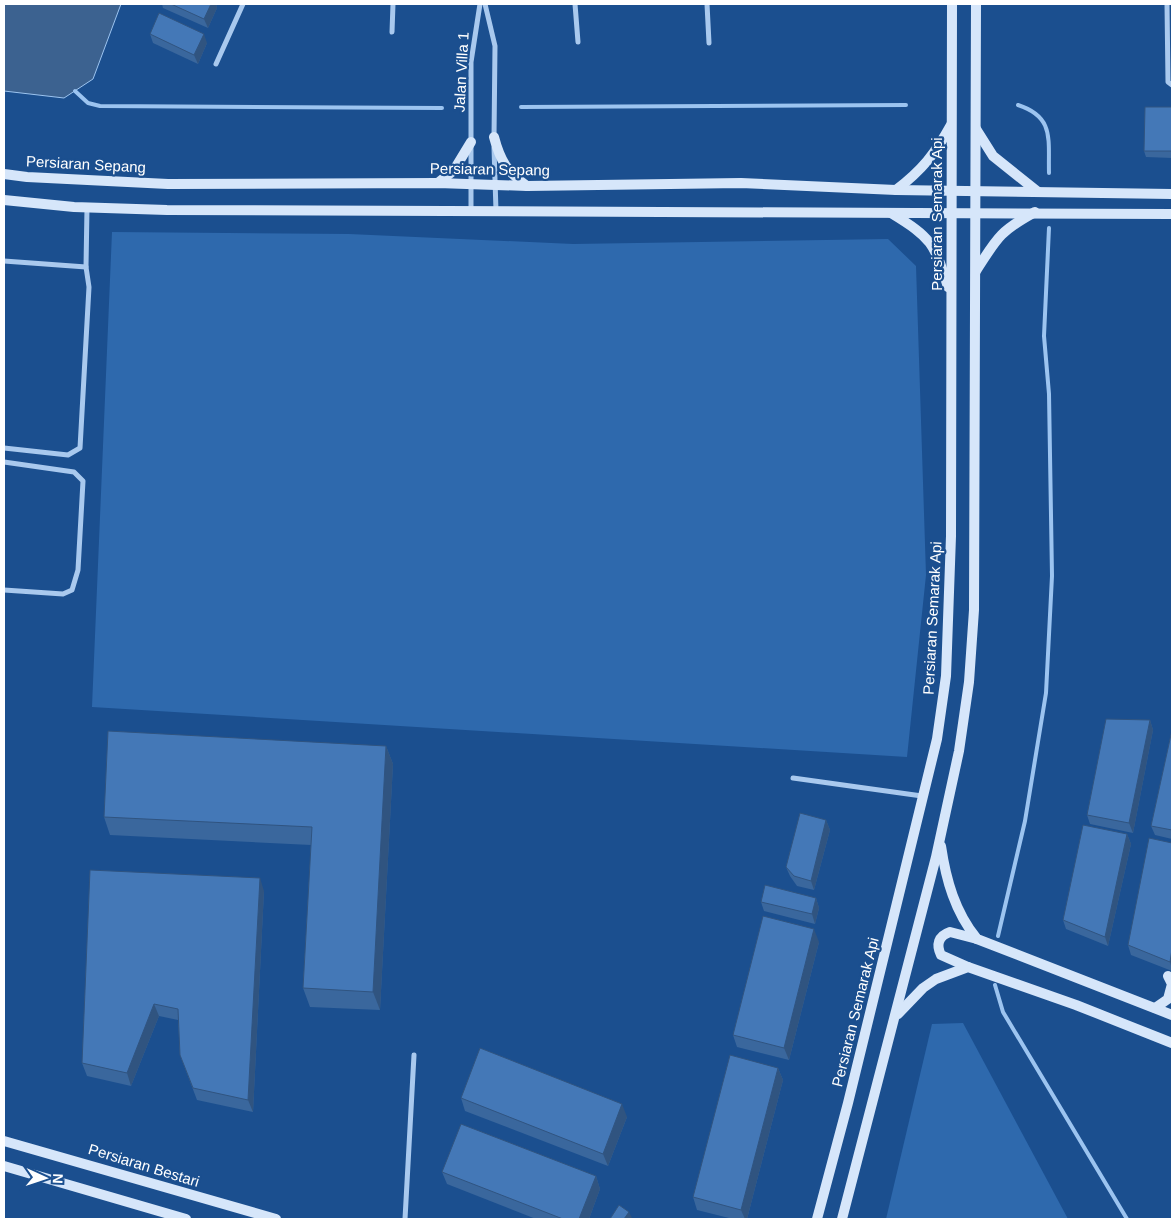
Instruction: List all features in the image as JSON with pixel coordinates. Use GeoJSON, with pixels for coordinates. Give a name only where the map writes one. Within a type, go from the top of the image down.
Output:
{"type":"FeatureCollection","features":[{"type":"Feature","properties":{"kind":"main road","name":"Persiaran Semarak Api"},"geometry":{"type":"LineString","coordinates":[[816,1219],[863,1047],[937,739],[946,676],[950,613],[952,4]]}},
{"type":"Feature","properties":{"kind":"main road"},"geometry":{"type":"LineString","coordinates":[[842,1219],[940,840],[959,752],[969,682],[974,610],[976,4]]}},
{"type":"Feature","properties":{"kind":"main road"},"geometry":{"type":"LineString","coordinates":[[896,190],[919,172],[936,152],[952,124]]}},
{"type":"Feature","properties":{"kind":"main road"},"geometry":{"type":"LineString","coordinates":[[976,128],[993,156],[1038,192]]}},
{"type":"Feature","properties":{"kind":"main road"},"geometry":{"type":"LineString","coordinates":[[494,137],[498,156],[505,168],[527,186]]}},
{"type":"Feature","properties":{"kind":"main road"},"geometry":{"type":"LineString","coordinates":[[438,183],[454,170],[471,142]]}},
{"type":"Feature","properties":{"kind":"main road","name":"Persiaran Sepang"},"geometry":{"type":"LineString","coordinates":[[4,174],[168,184],[438,183],[527,186],[741,183],[896,190],[1172,194]]}},
{"type":"Feature","properties":{"kind":"main road"},"geometry":{"type":"LineString","coordinates":[[4,200],[87,208],[1172,214]]}},
{"type":"Feature","properties":{"kind":"main road"},"geometry":{"type":"LineString","coordinates":[[891,212],[923,234],[936,249],[951,295]]}},
{"type":"Feature","properties":{"kind":"main road"},"geometry":{"type":"LineString","coordinates":[[976,271],[1000,234],[1010,226],[1036,212]]}},
{"type":"Feature","properties":{"kind":"main road"},"geometry":{"type":"LineString","coordinates":[[940,840],[945,870],[959,913],[977,939]]}},
{"type":"Feature","properties":{"kind":"main road"},"geometry":{"type":"LineString","coordinates":[[1172,1015],[977,939],[950,932],[941,938],[938,943],[941,955],[968,968],[1076,1004],[1172,1043]]}},
{"type":"Feature","properties":{"kind":"main road"},"geometry":{"type":"LineString","coordinates":[[894,1020],[904,1006],[923,988],[936,979],[968,968]]}},
{"type":"Feature","properties":{"kind":"main road"},"geometry":{"type":"LineString","coordinates":[[1155,1008],[1168,999],[1172,984],[1168,976]]}},
{"type":"Feature","properties":{"kind":"main road","name":"Persiaran Bestari"},"geometry":{"type":"LineString","coordinates":[[4,1141],[276,1219]]}},
{"type":"Feature","properties":{"kind":"main road"},"geometry":{"type":"LineString","coordinates":[[4,1166],[186,1219]]}},
{"type":"Feature","properties":{"kind":"street"},"geometry":{"type":"LineString","coordinates":[[216,64],[243,4]]}},
{"type":"Feature","properties":{"kind":"street"},"geometry":{"type":"LineString","coordinates":[[392,32],[393,4]]}},
{"type":"Feature","properties":{"kind":"street","name":"Jalan Villa 1"},"geometry":{"type":"LineString","coordinates":[[471,211],[472,49],[480,4]]}},
{"type":"Feature","properties":{"kind":"street","name":"Jalan Villa 1"},"geometry":{"type":"LineString","coordinates":[[485,4],[495,46],[494,137],[496,211]]}},
{"type":"Feature","properties":{"kind":"street"},"geometry":{"type":"LineString","coordinates":[[575,4],[578,42]]}},
{"type":"Feature","properties":{"kind":"street"},"geometry":{"type":"LineString","coordinates":[[707,4],[709,43]]}},
{"type":"Feature","properties":{"kind":"street"},"geometry":{"type":"LineString","coordinates":[[1167,4],[1170,84]]}},
{"type":"Feature","properties":{"kind":"street"},"geometry":{"type":"LineString","coordinates":[[4,448],[68,455],[80,448],[89,287],[86,267],[87,208]]}},
{"type":"Feature","properties":{"kind":"street"},"geometry":{"type":"LineString","coordinates":[[4,261],[86,267]]}},
{"type":"Feature","properties":{"kind":"street"},"geometry":{"type":"LineString","coordinates":[[4,462],[74,472],[82,481],[78,570],[72,590],[63,594],[4,590]]}},
{"type":"Feature","properties":{"kind":"street"},"geometry":{"type":"LineString","coordinates":[[793,778],[922,796]]}},
{"type":"Feature","properties":{"kind":"street"},"geometry":{"type":"LineString","coordinates":[[405,1219],[414,1055]]}},
{"type":"Feature","properties":{"kind":"shaded area"},"geometry":{"type":"Polygon","coordinates":[[[4,4],[121,4],[93,79],[64,98],[4,91],[4,4]]]}},
{"type":"Feature","properties":{"kind":"shaded area"},"geometry":{"type":"Polygon","coordinates":[[[112,232],[349,234],[573,244],[888,239],[916,266],[926,575],[907,757],[92,707],[112,232]]]}},
{"type":"Feature","properties":{"kind":"shaded area"},"geometry":{"type":"Polygon","coordinates":[[[963,1023],[1068,1219],[886,1219],[932,1024],[963,1023]]]}},
{"type":"Feature","properties":{"kind":"building"},"geometry":{"type":"Polygon","coordinates":[[[171,4],[211,4],[204,19],[171,4]]]}},
{"type":"Feature","properties":{"kind":"building"},"geometry":{"type":"Polygon","coordinates":[[[159,13],[204,34],[194,55],[150,34],[159,13]]]}},
{"type":"Feature","properties":{"kind":"building"},"geometry":{"type":"Polygon","coordinates":[[[1145,107],[1172,107],[1172,151],[1144,151],[1145,107]]]}},
{"type":"Feature","properties":{"kind":"building"},"geometry":{"type":"Polygon","coordinates":[[[1106,719],[1150,720],[1129,823],[1087,815],[1106,719]]]}},
{"type":"Feature","properties":{"kind":"building"},"geometry":{"type":"Polygon","coordinates":[[[1172,730],[1172,830],[1151,826],[1172,730]]]}},
{"type":"Feature","properties":{"kind":"building"},"geometry":{"type":"Polygon","coordinates":[[[108,731],[386,746],[373,992],[303,988],[312,827],[104,817],[108,731]]]}},
{"type":"Feature","properties":{"kind":"building"},"geometry":{"type":"Polygon","coordinates":[[[800,813],[826,820],[811,881],[794,876],[786,867],[800,813]]]}},
{"type":"Feature","properties":{"kind":"building"},"geometry":{"type":"Polygon","coordinates":[[[1083,825],[1127,834],[1105,937],[1063,920],[1083,825]]]}},
{"type":"Feature","properties":{"kind":"building"},"geometry":{"type":"Polygon","coordinates":[[[1149,838],[1172,843],[1172,949],[1170,962],[1128,945],[1149,838]]]}},
{"type":"Feature","properties":{"kind":"building"},"geometry":{"type":"Polygon","coordinates":[[[90,870],[260,878],[248,1100],[193,1088],[180,1055],[178,1009],[154,1004],[127,1073],[82,1063],[90,870]]]}},
{"type":"Feature","properties":{"kind":"building"},"geometry":{"type":"Polygon","coordinates":[[[765,885],[816,898],[812,914],[761,902],[765,885]]]}},
{"type":"Feature","properties":{"kind":"building"},"geometry":{"type":"Polygon","coordinates":[[[763,916],[814,929],[784,1048],[733,1035],[763,916]]]}},
{"type":"Feature","properties":{"kind":"building"},"geometry":{"type":"Polygon","coordinates":[[[480,1048],[622,1104],[603,1154],[461,1098],[480,1048]]]}},
{"type":"Feature","properties":{"kind":"building"},"geometry":{"type":"Polygon","coordinates":[[[730,1055],[778,1068],[741,1210],[693,1197],[730,1055]]]}},
{"type":"Feature","properties":{"kind":"building"},"geometry":{"type":"Polygon","coordinates":[[[461,1124],[596,1176],[579,1219],[563,1219],[442,1172],[461,1124]]]}},
{"type":"Feature","properties":{"kind":"building"},"geometry":{"type":"Polygon","coordinates":[[[619,1205],[629,1212],[624,1219],[610,1219],[619,1205]]]}},
{"type":"Feature","properties":{"kind":"waterway"},"geometry":{"type":"LineString","coordinates":[[75,91],[88,103],[100,106],[442,108]]}},
{"type":"Feature","properties":{"kind":"waterway"},"geometry":{"type":"LineString","coordinates":[[521,107],[906,105]]}},
{"type":"Feature","properties":{"kind":"waterway"},"geometry":{"type":"LineString","coordinates":[[1018,105],[1030,110],[1044,123],[1049,140],[1049,173]]}},
{"type":"Feature","properties":{"kind":"waterway"},"geometry":{"type":"LineString","coordinates":[[998,936],[1025,821],[1046,693],[1052,576],[1049,394],[1044,336],[1049,228]]}},
{"type":"Feature","properties":{"kind":"waterway"},"geometry":{"type":"LineString","coordinates":[[995,985],[1003,1012],[1127,1219]]}}]}
